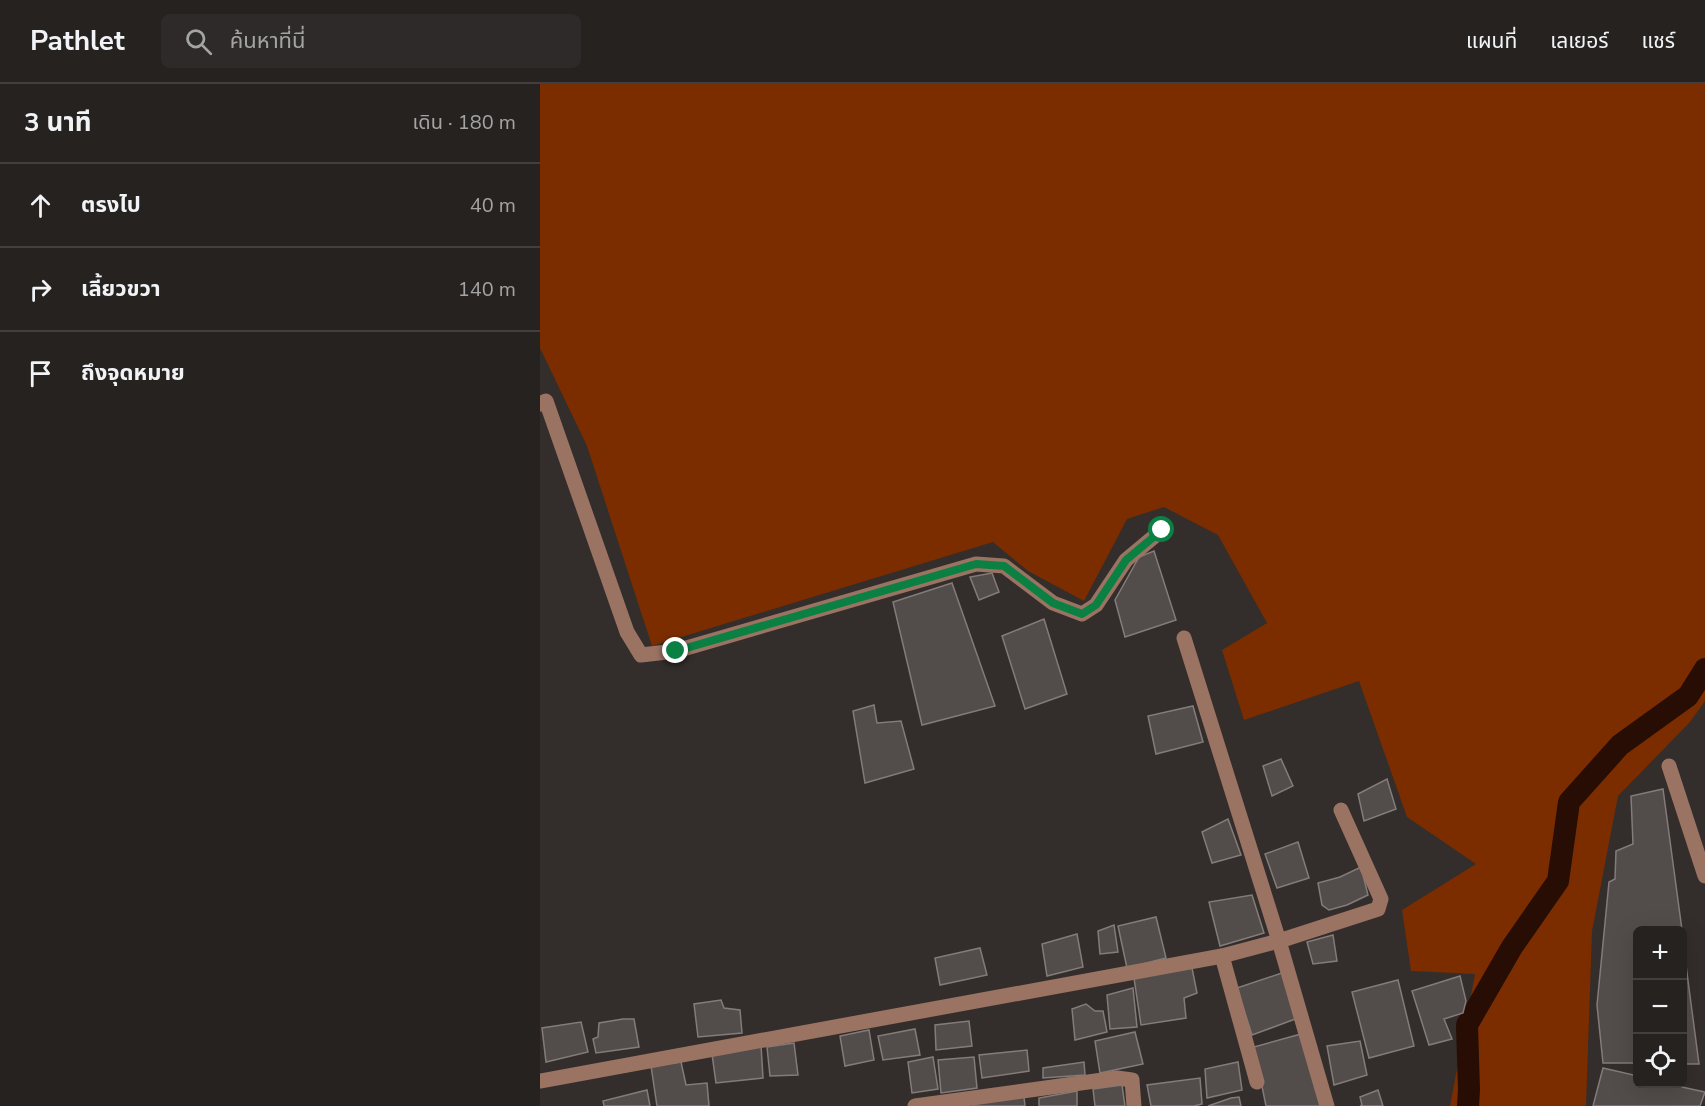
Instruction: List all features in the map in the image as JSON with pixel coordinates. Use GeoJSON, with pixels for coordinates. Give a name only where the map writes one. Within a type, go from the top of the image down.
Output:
{"type":"FeatureCollection","features":[{"type":"Feature","properties":{"kind":"street"},"geometry":{"type":"LineString","coordinates":[[542,398],[627,632],[642,655],[676,651],[976,564],[1004,566],[1053,603],[1082,614],[1096,605],[1126,560],[1162,530]]}},
{"type":"Feature","properties":{"kind":"street"},"geometry":{"type":"LineString","coordinates":[[1184,638],[1279,941],[1327,1106]]}},
{"type":"Feature","properties":{"kind":"street"},"geometry":{"type":"LineString","coordinates":[[1669,766],[1705,876]]}},
{"type":"Feature","properties":{"kind":"street"},"geometry":{"type":"LineString","coordinates":[[540,1081],[1222,956],[1279,941],[1378,909],[1381,899],[1341,810]]}},
{"type":"Feature","properties":{"kind":"street"},"geometry":{"type":"LineString","coordinates":[[1222,956],[1257,1082]]}},
{"type":"Feature","properties":{"kind":"street"},"geometry":{"type":"LineString","coordinates":[[915,1106],[1117,1078],[1132,1080],[1134,1106]]}},
{"type":"Feature","properties":{"kind":"shaded area"},"geometry":{"type":"Polygon","coordinates":[[[540,84],[1705,84],[1705,701],[1690,722],[1618,796],[1592,931],[1586,1106],[1450,1106],[1475,974],[1411,971],[1402,910],[1476,864],[1407,817],[1359,681],[1244,720],[1222,650],[1267,623],[1218,535],[1164,507],[1127,519],[1084,601],[1028,571],[993,542],[652,646],[587,446],[540,348],[540,84]]]}},
{"type":"Feature","properties":{"kind":"building"},"geometry":{"type":"Polygon","coordinates":[[[1154,551],[1176,620],[1125,637],[1115,600],[1139,557],[1154,551]]]}},
{"type":"Feature","properties":{"kind":"building"},"geometry":{"type":"Polygon","coordinates":[[[992,573],[999,592],[979,600],[970,577],[992,573]]]}},
{"type":"Feature","properties":{"kind":"building"},"geometry":{"type":"Polygon","coordinates":[[[952,583],[995,706],[922,725],[893,602],[952,583]]]}},
{"type":"Feature","properties":{"kind":"building"},"geometry":{"type":"Polygon","coordinates":[[[1044,619],[1067,694],[1025,709],[1002,636],[1044,619]]]}},
{"type":"Feature","properties":{"kind":"building"},"geometry":{"type":"Polygon","coordinates":[[[874,705],[877,723],[901,721],[914,769],[865,783],[853,711],[874,705]]]}},
{"type":"Feature","properties":{"kind":"building"},"geometry":{"type":"Polygon","coordinates":[[[1193,706],[1203,742],[1156,754],[1148,716],[1193,706]]]}},
{"type":"Feature","properties":{"kind":"building"},"geometry":{"type":"Polygon","coordinates":[[[1281,759],[1293,786],[1272,796],[1263,766],[1281,759]]]}},
{"type":"Feature","properties":{"kind":"building"},"geometry":{"type":"Polygon","coordinates":[[[1387,779],[1396,809],[1364,821],[1358,794],[1387,779]]]}},
{"type":"Feature","properties":{"kind":"building"},"geometry":{"type":"Polygon","coordinates":[[[1663,789],[1681,926],[1633,926],[1633,1063],[1603,1063],[1597,1005],[1609,882],[1615,879],[1616,851],[1633,844],[1631,796],[1663,789]]]}},
{"type":"Feature","properties":{"kind":"building"},"geometry":{"type":"Polygon","coordinates":[[[1228,819],[1241,855],[1212,863],[1202,832],[1228,819]]]}},
{"type":"Feature","properties":{"kind":"building"},"geometry":{"type":"Polygon","coordinates":[[[1298,842],[1309,878],[1277,888],[1265,854],[1298,842]]]}},
{"type":"Feature","properties":{"kind":"building"},"geometry":{"type":"Polygon","coordinates":[[[1361,867],[1368,895],[1329,910],[1322,905],[1318,883],[1340,877],[1361,867]]]}},
{"type":"Feature","properties":{"kind":"building"},"geometry":{"type":"Polygon","coordinates":[[[1252,895],[1264,933],[1220,946],[1209,902],[1252,895]]]}},
{"type":"Feature","properties":{"kind":"building"},"geometry":{"type":"Polygon","coordinates":[[[1156,917],[1166,958],[1127,968],[1118,926],[1156,917]]]}},
{"type":"Feature","properties":{"kind":"building"},"geometry":{"type":"Polygon","coordinates":[[[1114,925],[1118,952],[1100,954],[1098,931],[1114,925]]]}},
{"type":"Feature","properties":{"kind":"building"},"geometry":{"type":"Polygon","coordinates":[[[1077,934],[1083,967],[1047,976],[1042,944],[1077,934]]]}},
{"type":"Feature","properties":{"kind":"building"},"geometry":{"type":"Polygon","coordinates":[[[1333,935],[1337,961],[1313,964],[1307,942],[1333,935]]]}},
{"type":"Feature","properties":{"kind":"building"},"geometry":{"type":"Polygon","coordinates":[[[980,948],[987,975],[940,985],[935,958],[980,948]]]}},
{"type":"Feature","properties":{"kind":"building"},"geometry":{"type":"Polygon","coordinates":[[[1192,968],[1197,993],[1184,998],[1186,1018],[1141,1025],[1134,978],[1192,968]]]}},
{"type":"Feature","properties":{"kind":"building"},"geometry":{"type":"Polygon","coordinates":[[[1282,973],[1298,1018],[1252,1035],[1237,988],[1282,973]]]}},
{"type":"Feature","properties":{"kind":"building"},"geometry":{"type":"Polygon","coordinates":[[[1687,973],[1699,1064],[1687,1064],[1687,973]]]}},
{"type":"Feature","properties":{"kind":"building"},"geometry":{"type":"Polygon","coordinates":[[[1460,976],[1466,1001],[1463,1013],[1444,1019],[1452,1039],[1429,1045],[1412,991],[1460,976]]]}},
{"type":"Feature","properties":{"kind":"building"},"geometry":{"type":"Polygon","coordinates":[[[1398,980],[1414,1046],[1369,1058],[1352,992],[1398,980]]]}},
{"type":"Feature","properties":{"kind":"building"},"geometry":{"type":"Polygon","coordinates":[[[1133,988],[1137,1027],[1110,1029],[1107,995],[1133,988]]]}},
{"type":"Feature","properties":{"kind":"building"},"geometry":{"type":"Polygon","coordinates":[[[721,1000],[724,1008],[740,1010],[742,1033],[698,1037],[694,1004],[721,1000]]]}},
{"type":"Feature","properties":{"kind":"building"},"geometry":{"type":"Polygon","coordinates":[[[1086,1004],[1095,1011],[1103,1011],[1107,1032],[1075,1040],[1072,1009],[1086,1004]]]}},
{"type":"Feature","properties":{"kind":"building"},"geometry":{"type":"Polygon","coordinates":[[[634,1019],[639,1047],[596,1053],[593,1039],[598,1037],[599,1023],[634,1019]]]}},
{"type":"Feature","properties":{"kind":"building"},"geometry":{"type":"Polygon","coordinates":[[[969,1021],[972,1046],[936,1050],[935,1025],[969,1021]]]}},
{"type":"Feature","properties":{"kind":"building"},"geometry":{"type":"Polygon","coordinates":[[[581,1022],[588,1052],[546,1062],[542,1028],[581,1022]]]}},
{"type":"Feature","properties":{"kind":"building"},"geometry":{"type":"Polygon","coordinates":[[[915,1029],[920,1055],[883,1060],[878,1036],[915,1029]]]}},
{"type":"Feature","properties":{"kind":"building"},"geometry":{"type":"Polygon","coordinates":[[[869,1030],[874,1060],[845,1066],[840,1036],[869,1030]]]}},
{"type":"Feature","properties":{"kind":"building"},"geometry":{"type":"Polygon","coordinates":[[[1135,1032],[1143,1064],[1100,1073],[1095,1041],[1135,1032]]]}},
{"type":"Feature","properties":{"kind":"building"},"geometry":{"type":"Polygon","coordinates":[[[1301,1034],[1322,1106],[1266,1106],[1254,1047],[1301,1034]]]}},
{"type":"Feature","properties":{"kind":"building"},"geometry":{"type":"Polygon","coordinates":[[[1360,1041],[1367,1075],[1334,1085],[1327,1046],[1360,1041]]]}},
{"type":"Feature","properties":{"kind":"building"},"geometry":{"type":"Polygon","coordinates":[[[794,1043],[798,1075],[770,1076],[767,1047],[794,1043]]]}},
{"type":"Feature","properties":{"kind":"building"},"geometry":{"type":"Polygon","coordinates":[[[761,1045],[763,1078],[716,1083],[712,1054],[761,1045]]]}},
{"type":"Feature","properties":{"kind":"building"},"geometry":{"type":"Polygon","coordinates":[[[1027,1050],[1029,1071],[982,1078],[979,1055],[1027,1050]]]}},
{"type":"Feature","properties":{"kind":"building"},"geometry":{"type":"Polygon","coordinates":[[[933,1057],[938,1089],[912,1093],[908,1062],[933,1057]]]}},
{"type":"Feature","properties":{"kind":"building"},"geometry":{"type":"Polygon","coordinates":[[[974,1057],[977,1088],[941,1093],[938,1060],[974,1057]]]}},
{"type":"Feature","properties":{"kind":"building"},"geometry":{"type":"Polygon","coordinates":[[[681,1062],[686,1085],[707,1083],[709,1106],[657,1106],[651,1066],[681,1062]]]}},
{"type":"Feature","properties":{"kind":"building"},"geometry":{"type":"Polygon","coordinates":[[[1084,1062],[1085,1075],[1043,1078],[1043,1068],[1084,1062]]]}},
{"type":"Feature","properties":{"kind":"building"},"geometry":{"type":"Polygon","coordinates":[[[1238,1062],[1242,1090],[1207,1098],[1205,1069],[1238,1062]]]}},
{"type":"Feature","properties":{"kind":"building"},"geometry":{"type":"Polygon","coordinates":[[[1603,1068],[1633,1075],[1633,1088],[1686,1088],[1705,1092],[1700,1106],[1593,1106],[1603,1068]]]}},
{"type":"Feature","properties":{"kind":"building"},"geometry":{"type":"Polygon","coordinates":[[[1200,1078],[1202,1104],[1151,1106],[1147,1085],[1200,1078]]]}},
{"type":"Feature","properties":{"kind":"building"},"geometry":{"type":"Polygon","coordinates":[[[1122,1085],[1125,1106],[1095,1106],[1093,1089],[1122,1085]]]}},
{"type":"Feature","properties":{"kind":"building"},"geometry":{"type":"Polygon","coordinates":[[[647,1090],[650,1106],[604,1106],[603,1101],[647,1090]]]}},
{"type":"Feature","properties":{"kind":"building"},"geometry":{"type":"Polygon","coordinates":[[[1378,1090],[1383,1106],[1360,1106],[1362,1105],[1360,1097],[1378,1090]]]}},
{"type":"Feature","properties":{"kind":"building"},"geometry":{"type":"Polygon","coordinates":[[[1077,1091],[1077,1106],[1039,1106],[1039,1098],[1077,1091]]]}},
{"type":"Feature","properties":{"kind":"building"},"geometry":{"type":"Polygon","coordinates":[[[1024,1097],[1025,1106],[973,1106],[972,1104],[1024,1097]]]}},
{"type":"Feature","properties":{"kind":"building"},"geometry":{"type":"Polygon","coordinates":[[[1239,1097],[1241,1106],[1208,1106],[1231,1098],[1239,1097]]]}},
{"type":"Feature","properties":{"kind":"waterway"},"geometry":{"type":"LineString","coordinates":[[1468,1106],[1467,1025],[1512,947],[1558,881],[1569,802],[1620,745],[1688,696],[1705,669]]}},
{"type":"Feature","properties":{"kind":"route"},"geometry":{"type":"LineString","coordinates":[[676,651],[976,564],[1004,566],[1053,603],[1082,614],[1096,605],[1126,560],[1162,530]]}}]}
